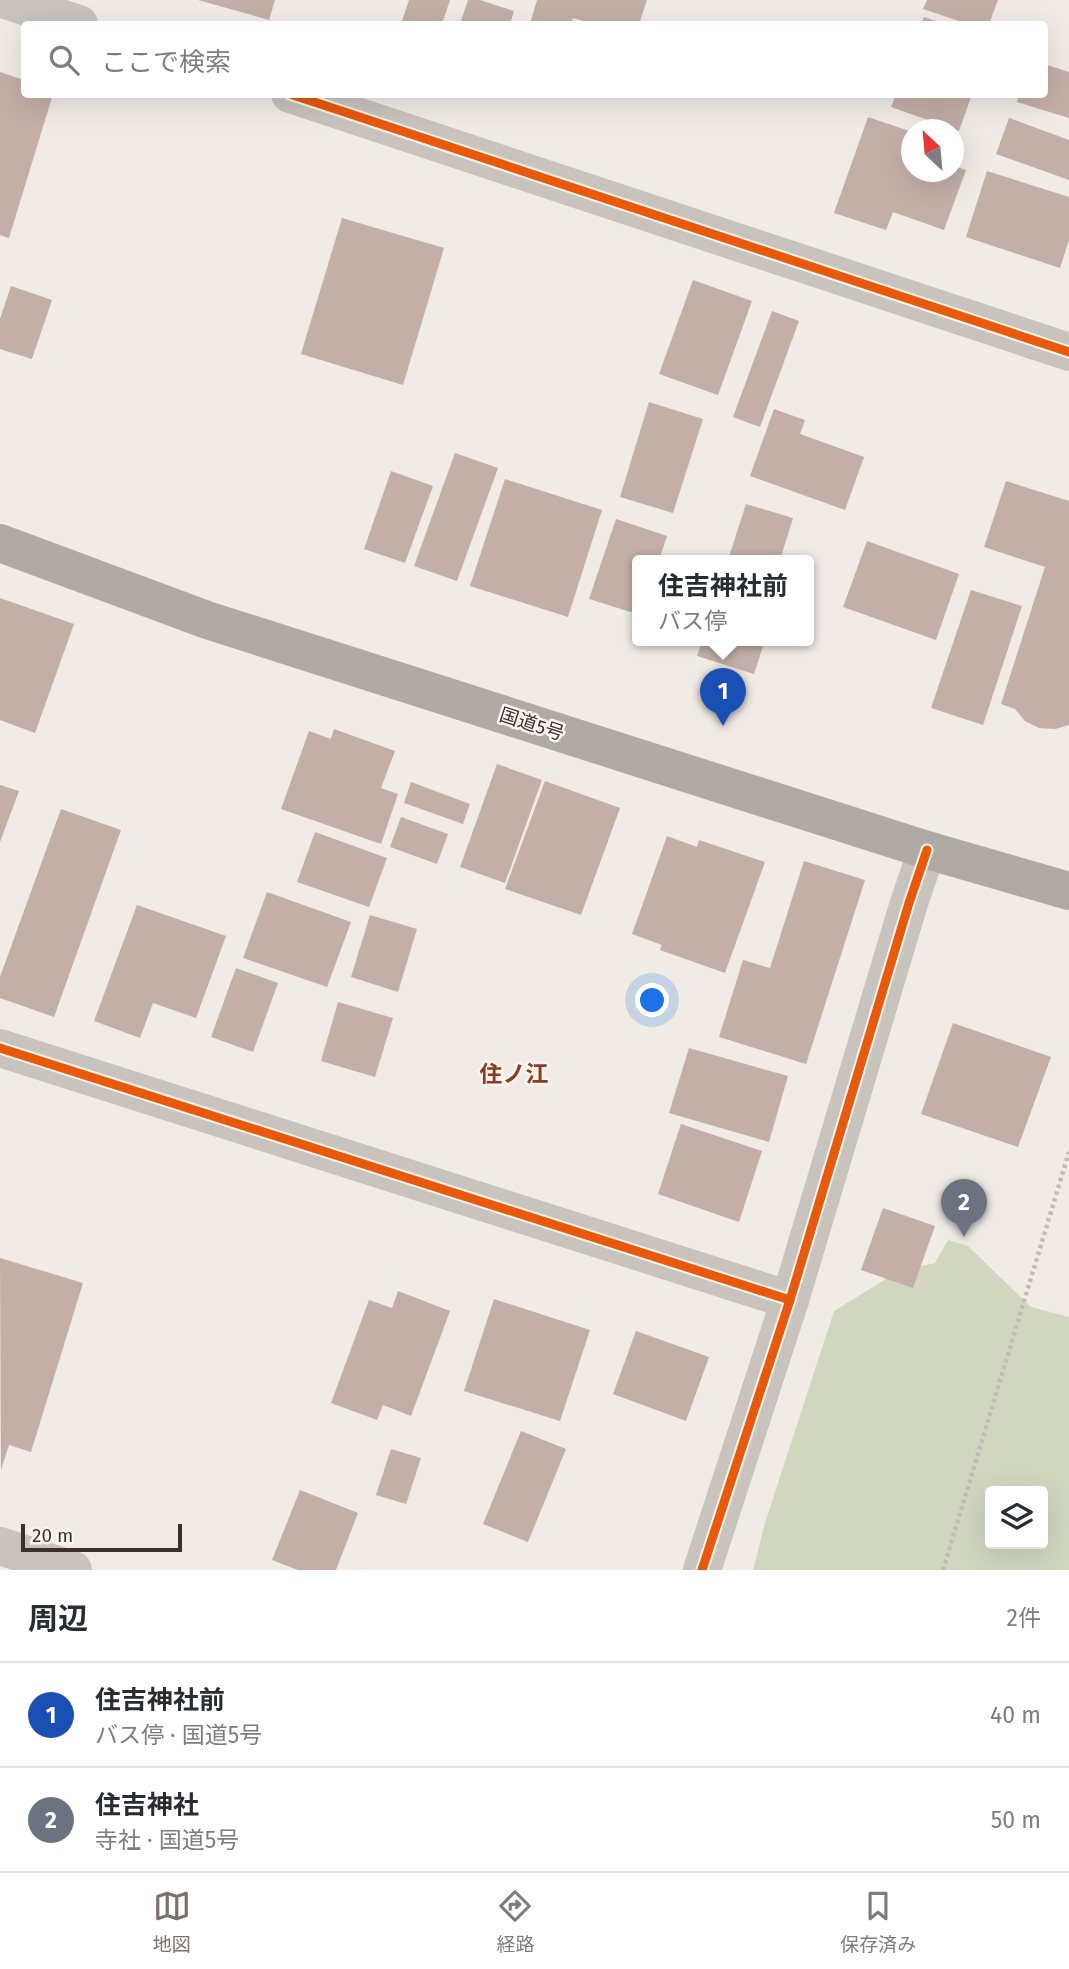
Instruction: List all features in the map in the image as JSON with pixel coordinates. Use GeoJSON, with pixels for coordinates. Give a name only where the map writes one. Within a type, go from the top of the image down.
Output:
{"type":"FeatureCollection","features":[{"type":"Feature","properties":{"kind":"highway","name":"国道5号"},"geometry":{"type":"LineString","coordinates":[[0,543],[208,620],[927,850],[1069,891]]}},
{"type":"Feature","properties":{"kind":"street"},"geometry":{"type":"LineString","coordinates":[[5,0],[70,21]]}},
{"type":"Feature","properties":{"kind":"street"},"geometry":{"type":"LineString","coordinates":[[302,98],[1069,352]]}},
{"type":"Feature","properties":{"kind":"street"},"geometry":{"type":"LineString","coordinates":[[702,1570],[790,1300],[927,850]]}},
{"type":"Feature","properties":{"kind":"street"},"geometry":{"type":"LineString","coordinates":[[0,1048],[790,1300]]}},
{"type":"Feature","properties":{"kind":"street"},"geometry":{"type":"LineString","coordinates":[[0,1546],[73,1570]]}},
{"type":"Feature","properties":{"kind":"path"},"geometry":{"type":"LineString","coordinates":[[943,1570],[1069,1152]]}},
{"type":"Feature","properties":{"kind":"green space"},"geometry":{"type":"Polygon","coordinates":[[[948,1240],[968,1246],[1031,1307],[1069,1317],[1069,1570],[753,1570],[765,1523],[834,1311],[899,1271],[935,1263],[948,1240]]]}},
{"type":"Feature","properties":{"kind":"building"},"geometry":{"type":"Polygon","coordinates":[[[198,0],[275,0],[269,20],[198,0]]]}},
{"type":"Feature","properties":{"kind":"building"},"geometry":{"type":"Polygon","coordinates":[[[409,0],[450,0],[443,21],[402,21],[409,0]]]}},
{"type":"Feature","properties":{"kind":"building"},"geometry":{"type":"Polygon","coordinates":[[[468,0],[480,0],[514,11],[511,21],[461,21],[468,0]]]}},
{"type":"Feature","properties":{"kind":"building"},"geometry":{"type":"Polygon","coordinates":[[[537,0],[647,0],[640,21],[584,21],[573,18],[572,21],[531,21],[537,0]]]}},
{"type":"Feature","properties":{"kind":"building"},"geometry":{"type":"Polygon","coordinates":[[[927,0],[998,0],[990,21],[959,21],[923,9],[927,0]]]}},
{"type":"Feature","properties":{"kind":"building"},"geometry":{"type":"Polygon","coordinates":[[[1048,65],[1069,72],[1069,118],[1017,102],[1018,98],[1048,98],[1048,65]]]}},
{"type":"Feature","properties":{"kind":"building"},"geometry":{"type":"Polygon","coordinates":[[[0,72],[21,79],[21,98],[52,98],[9,238],[0,235],[0,72]]]}},
{"type":"Feature","properties":{"kind":"building"},"geometry":{"type":"Polygon","coordinates":[[[894,98],[971,98],[963,119],[925,119],[891,107],[894,98]]]}},
{"type":"Feature","properties":{"kind":"building"},"geometry":{"type":"Polygon","coordinates":[[[868,117],[901,128],[901,182],[962,182],[944,230],[893,212],[886,230],[834,213],[868,117]]]}},
{"type":"Feature","properties":{"kind":"building"},"geometry":{"type":"Polygon","coordinates":[[[1009,118],[1069,140],[1069,180],[996,154],[1009,118]]]}},
{"type":"Feature","properties":{"kind":"building"},"geometry":{"type":"Polygon","coordinates":[[[987,171],[1069,197],[1069,240],[1060,268],[966,237],[987,171]]]}},
{"type":"Feature","properties":{"kind":"building"},"geometry":{"type":"Polygon","coordinates":[[[342,218],[444,248],[403,385],[301,354],[342,218]]]}},
{"type":"Feature","properties":{"kind":"building"},"geometry":{"type":"Polygon","coordinates":[[[693,280],[752,301],[718,395],[659,374],[693,280]]]}},
{"type":"Feature","properties":{"kind":"building"},"geometry":{"type":"Polygon","coordinates":[[[11,286],[52,300],[32,359],[0,349],[0,319],[11,286]]]}},
{"type":"Feature","properties":{"kind":"building"},"geometry":{"type":"Polygon","coordinates":[[[772,311],[799,321],[760,427],[733,417],[772,311]]]}},
{"type":"Feature","properties":{"kind":"building"},"geometry":{"type":"Polygon","coordinates":[[[649,402],[703,419],[673,513],[620,497],[649,402]]]}},
{"type":"Feature","properties":{"kind":"building"},"geometry":{"type":"Polygon","coordinates":[[[774,409],[805,420],[800,434],[864,457],[845,510],[750,476],[774,409]]]}},
{"type":"Feature","properties":{"kind":"building"},"geometry":{"type":"Polygon","coordinates":[[[455,453],[498,468],[457,581],[414,566],[455,453]]]}},
{"type":"Feature","properties":{"kind":"building"},"geometry":{"type":"Polygon","coordinates":[[[391,471],[433,486],[405,563],[364,549],[391,471]]]}},
{"type":"Feature","properties":{"kind":"building"},"geometry":{"type":"Polygon","coordinates":[[[505,479],[602,510],[568,617],[470,586],[505,479]]]}},
{"type":"Feature","properties":{"kind":"building"},"geometry":{"type":"Polygon","coordinates":[[[1006,481],[1069,501],[1069,725],[1055,729],[1039,728],[1025,721],[1015,709],[1001,704],[1045,567],[984,547],[1006,481]]]}},
{"type":"Feature","properties":{"kind":"building"},"geometry":{"type":"Polygon","coordinates":[[[746,504],[793,518],[782,555],[730,555],[746,504]]]}},
{"type":"Feature","properties":{"kind":"building"},"geometry":{"type":"Polygon","coordinates":[[[616,519],[667,536],[661,555],[632,555],[632,612],[589,599],[616,519]]]}},
{"type":"Feature","properties":{"kind":"building"},"geometry":{"type":"Polygon","coordinates":[[[867,541],[959,574],[936,640],[843,607],[867,541]]]}},
{"type":"Feature","properties":{"kind":"building"},"geometry":{"type":"Polygon","coordinates":[[[971,590],[1022,606],[983,725],[931,708],[971,590]]]}},
{"type":"Feature","properties":{"kind":"building"},"geometry":{"type":"Polygon","coordinates":[[[0,598],[74,624],[35,733],[0,720],[0,598]]]}},
{"type":"Feature","properties":{"kind":"building"},"geometry":{"type":"Polygon","coordinates":[[[700,646],[763,646],[754,674],[697,656],[700,646]]]}},
{"type":"Feature","properties":{"kind":"building"},"geometry":{"type":"Polygon","coordinates":[[[334,729],[395,751],[381,788],[398,794],[381,844],[281,809],[309,731],[331,739],[334,729]]]}},
{"type":"Feature","properties":{"kind":"building"},"geometry":{"type":"Polygon","coordinates":[[[497,764],[542,780],[505,883],[460,867],[497,764]]]}},
{"type":"Feature","properties":{"kind":"building"},"geometry":{"type":"Polygon","coordinates":[[[545,781],[620,808],[581,915],[505,889],[545,781]]]}},
{"type":"Feature","properties":{"kind":"building"},"geometry":{"type":"Polygon","coordinates":[[[411,782],[470,804],[463,824],[404,803],[411,782]]]}},
{"type":"Feature","properties":{"kind":"building"},"geometry":{"type":"Polygon","coordinates":[[[0,785],[19,791],[0,842],[0,785]]]}},
{"type":"Feature","properties":{"kind":"building"},"geometry":{"type":"Polygon","coordinates":[[[61,809],[121,830],[54,1017],[0,998],[0,977],[61,809]]]}},
{"type":"Feature","properties":{"kind":"building"},"geometry":{"type":"Polygon","coordinates":[[[401,817],[448,834],[437,864],[390,847],[401,817]]]}},
{"type":"Feature","properties":{"kind":"building"},"geometry":{"type":"Polygon","coordinates":[[[315,832],[387,858],[369,907],[297,882],[315,832]]]}},
{"type":"Feature","properties":{"kind":"building"},"geometry":{"type":"Polygon","coordinates":[[[667,836],[697,847],[699,840],[765,862],[725,973],[660,950],[662,945],[632,934],[667,836]]]}},
{"type":"Feature","properties":{"kind":"building"},"geometry":{"type":"Polygon","coordinates":[[[804,861],[865,880],[806,1064],[719,1037],[743,960],[770,968],[804,861]]]}},
{"type":"Feature","properties":{"kind":"building"},"geometry":{"type":"Polygon","coordinates":[[[267,892],[351,922],[327,987],[243,958],[267,892]]]}},
{"type":"Feature","properties":{"kind":"building"},"geometry":{"type":"Polygon","coordinates":[[[137,905],[226,936],[196,1018],[153,1003],[140,1038],[94,1021],[137,905]]]}},
{"type":"Feature","properties":{"kind":"building"},"geometry":{"type":"Polygon","coordinates":[[[370,915],[417,929],[398,992],[351,977],[370,915]]]}},
{"type":"Feature","properties":{"kind":"building"},"geometry":{"type":"Polygon","coordinates":[[[236,968],[278,983],[253,1052],[211,1037],[236,968]]]}},
{"type":"Feature","properties":{"kind":"building"},"geometry":{"type":"Polygon","coordinates":[[[338,1002],[393,1018],[375,1077],[321,1061],[338,1002]]]}},
{"type":"Feature","properties":{"kind":"building"},"geometry":{"type":"Polygon","coordinates":[[[953,1023],[1051,1057],[1018,1147],[921,1114],[953,1023]]]}},
{"type":"Feature","properties":{"kind":"building"},"geometry":{"type":"Polygon","coordinates":[[[689,1048],[788,1076],[769,1142],[669,1113],[689,1048]]]}},
{"type":"Feature","properties":{"kind":"building"},"geometry":{"type":"Polygon","coordinates":[[[681,1124],[762,1151],[739,1222],[658,1194],[681,1124]]]}},
{"type":"Feature","properties":{"kind":"building"},"geometry":{"type":"Polygon","coordinates":[[[883,1208],[935,1226],[913,1288],[861,1270],[883,1208]]]}},
{"type":"Feature","properties":{"kind":"building"},"geometry":{"type":"Polygon","coordinates":[[[0,1258],[83,1283],[31,1452],[9,1445],[1,1470],[0,1258]]]}},
{"type":"Feature","properties":{"kind":"building"},"geometry":{"type":"Polygon","coordinates":[[[398,1291],[450,1311],[411,1416],[383,1405],[377,1420],[331,1403],[369,1300],[392,1308],[398,1291]]]}},
{"type":"Feature","properties":{"kind":"building"},"geometry":{"type":"Polygon","coordinates":[[[494,1299],[590,1330],[560,1421],[464,1391],[494,1299]]]}},
{"type":"Feature","properties":{"kind":"building"},"geometry":{"type":"Polygon","coordinates":[[[636,1331],[709,1357],[686,1421],[613,1394],[636,1331]]]}},
{"type":"Feature","properties":{"kind":"building"},"geometry":{"type":"Polygon","coordinates":[[[521,1431],[566,1449],[528,1542],[483,1524],[521,1431]]]}},
{"type":"Feature","properties":{"kind":"building"},"geometry":{"type":"Polygon","coordinates":[[[391,1449],[421,1458],[406,1504],[376,1495],[391,1449]]]}},
{"type":"Feature","properties":{"kind":"building"},"geometry":{"type":"Polygon","coordinates":[[[300,1490],[358,1513],[336,1570],[298,1570],[272,1560],[300,1490]]]}},
{"type":"Feature","properties":{"kind":"cycle path"},"geometry":{"type":"LineString","coordinates":[[302,98],[1069,352]]}},
{"type":"Feature","properties":{"kind":"cycle path"},"geometry":{"type":"LineString","coordinates":[[702,1570],[790,1300],[927,850]]}},
{"type":"Feature","properties":{"kind":"cycle path"},"geometry":{"type":"LineString","coordinates":[[0,1048],[790,1300]]}},
{"type":"Feature","properties":{"kind":"place","name":"住吉神社前"},"geometry":{"type":"Point","coordinates":[723,726]}},
{"type":"Feature","properties":{"kind":"place","name":"住吉神社"},"geometry":{"type":"Point","coordinates":[964,1237]}},
{"type":"Feature","properties":{"kind":"district","name":"住ノ江"},"geometry":{"type":"Point","coordinates":[514,1074]}}]}
